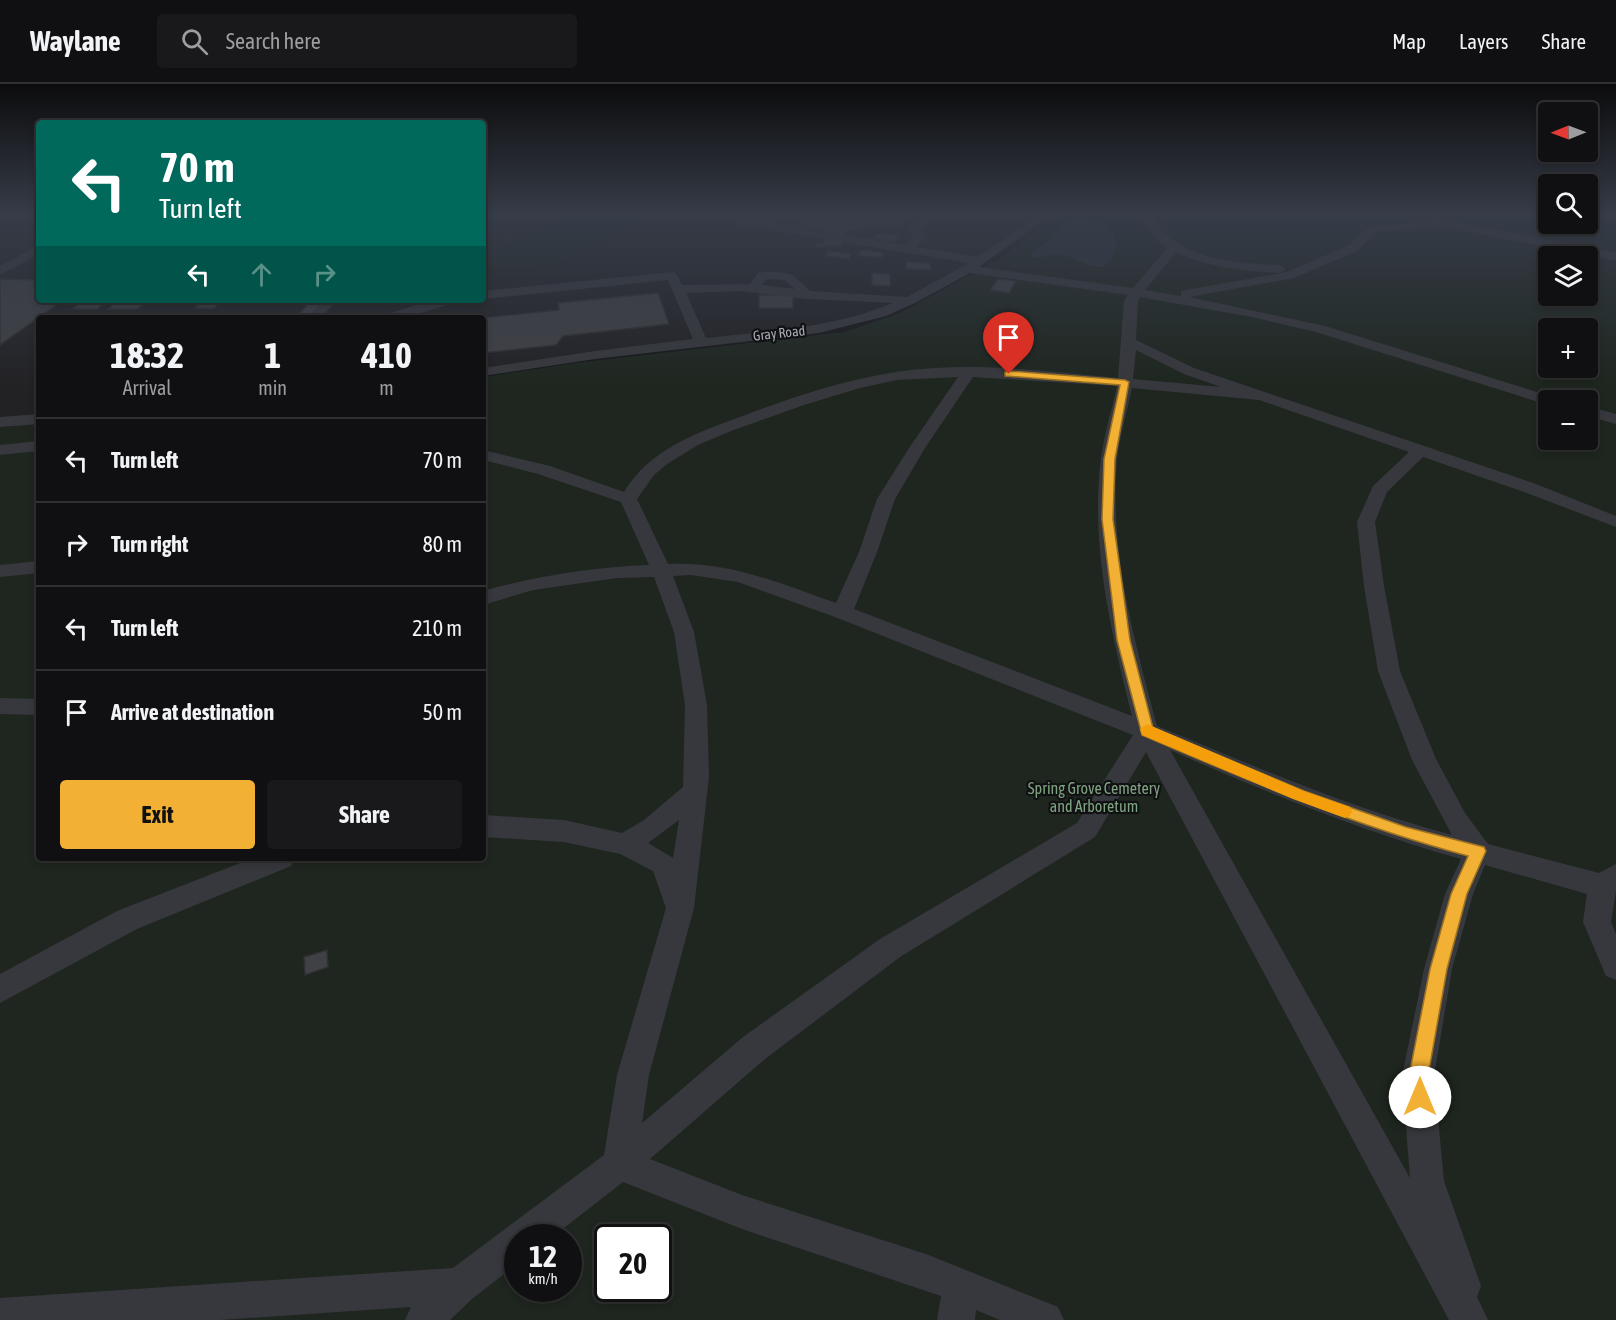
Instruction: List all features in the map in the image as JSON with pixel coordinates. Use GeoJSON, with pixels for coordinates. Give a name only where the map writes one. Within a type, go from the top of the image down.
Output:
{"type":"FeatureCollection","features":[{"type":"Feature","properties":{"kind":"street","name":"Gray Road"},"geometry":{"type":"LineString","coordinates":[[486,372],[595,354],[837,326],[885,312],[963,272]]}},
{"type":"Feature","properties":{"kind":"street"},"geometry":{"type":"LineString","coordinates":[[987,272],[1166,297],[1252,313],[1320,329],[1538,397]]}},
{"type":"Feature","properties":{"kind":"street"},"geometry":{"type":"LineString","coordinates":[[1156,272],[1135,293],[1131,301],[1130,342],[1125,382],[1110,459],[1108,519],[1123,640],[1147,731],[1469,1320]]}},
{"type":"Feature","properties":{"kind":"street"},"geometry":{"type":"LineString","coordinates":[[1166,297],[1224,289],[1300,272]]}},
{"type":"Feature","properties":{"kind":"street"},"geometry":{"type":"LineString","coordinates":[[486,295],[672,276],[701,342]]}},
{"type":"Feature","properties":{"kind":"street"},"geometry":{"type":"LineString","coordinates":[[678,289],[728,286],[807,295],[884,298],[908,302]]}},
{"type":"Feature","properties":{"kind":"street"},"geometry":{"type":"LineString","coordinates":[[317,315],[327,303]]}},
{"type":"Feature","properties":{"kind":"street"},"geometry":{"type":"LineString","coordinates":[[398,315],[437,303]]}},
{"type":"Feature","properties":{"kind":"street"},"geometry":{"type":"LineString","coordinates":[[1130,342],[1189,371],[1530,488],[1616,522]]}},
{"type":"Feature","properties":{"kind":"street"},"geometry":{"type":"LineString","coordinates":[[628,499],[634,486],[653,467],[687,444],[720,429],[792,403],[857,384],[931,373],[969,372],[1125,382],[1263,396]]}},
{"type":"Feature","properties":{"kind":"street"},"geometry":{"type":"LineString","coordinates":[[842,612],[868,552],[886,499],[917,448],[969,372]]}},
{"type":"Feature","properties":{"kind":"street"},"geometry":{"type":"LineString","coordinates":[[1598,414],[1616,419]]}},
{"type":"Feature","properties":{"kind":"street"},"geometry":{"type":"LineString","coordinates":[[0,422],[36,419]]}},
{"type":"Feature","properties":{"kind":"street"},"geometry":{"type":"LineString","coordinates":[[0,450],[36,446]]}},
{"type":"Feature","properties":{"kind":"street"},"geometry":{"type":"LineString","coordinates":[[1421,450],[1379,490],[1366,522],[1374,586],[1389,671],[1424,760],[1455,820],[1478,851]]}},
{"type":"Feature","properties":{"kind":"street"},"geometry":{"type":"LineString","coordinates":[[486,456],[544,470],[628,499],[661,570],[684,632],[696,705],[698,777],[680,908],[633,1075],[619,1164]]}},
{"type":"Feature","properties":{"kind":"street"},"geometry":{"type":"LineString","coordinates":[[0,571],[36,567]]}},
{"type":"Feature","properties":{"kind":"street"},"geometry":{"type":"LineString","coordinates":[[486,597],[532,584],[617,572],[691,569],[741,576],[842,612],[1147,731],[1298,795],[1406,833],[1478,851],[1523,866],[1609,881],[1597,922],[1616,967]]}},
{"type":"Feature","properties":{"kind":"street"},"geometry":{"type":"LineString","coordinates":[[0,706],[36,707]]}},
{"type":"Feature","properties":{"kind":"street"},"geometry":{"type":"LineString","coordinates":[[540,1224],[619,1164],[754,1048],[890,948],[1086,830],[1147,731]]}},
{"type":"Feature","properties":{"kind":"street"},"geometry":{"type":"LineString","coordinates":[[625,844],[653,827],[695,792]]}},
{"type":"Feature","properties":{"kind":"street"},"geometry":{"type":"LineString","coordinates":[[486,826],[564,831],[625,844],[663,864],[680,908]]}},
{"type":"Feature","properties":{"kind":"street"},"geometry":{"type":"LineString","coordinates":[[1475,1320],[1427,1181],[1418,1076],[1438,969],[1459,894],[1478,851]]}},
{"type":"Feature","properties":{"kind":"street"},"geometry":{"type":"LineString","coordinates":[[0,989],[126,920],[274,861]]}},
{"type":"Feature","properties":{"kind":"street"},"geometry":{"type":"LineString","coordinates":[[619,1164],[742,1212],[926,1272],[959,1303],[1045,1320]]}},
{"type":"Feature","properties":{"kind":"street"},"geometry":{"type":"LineString","coordinates":[[424,1320],[459,1286],[504,1252]]}},
{"type":"Feature","properties":{"kind":"street"},"geometry":{"type":"LineString","coordinates":[[0,1316],[459,1286]]}},
{"type":"Feature","properties":{"kind":"shaded area"},"geometry":{"type":"Polygon","coordinates":[[[0,272],[36,272],[36,303],[486,303],[486,272],[964,272],[854,322],[486,372],[486,315],[36,315],[36,419],[0,422],[0,272]]]}},
{"type":"Feature","properties":{"kind":"green space","name":"Spring Grove Cemetery and Arboretum"},"geometry":{"type":"Polygon","coordinates":[[[976,272],[1538,272],[1538,306],[1598,306],[1598,272],[1616,272],[1616,1320],[0,1320],[0,427],[36,423],[36,861],[486,861],[486,377],[575,363],[845,332],[900,313],[976,272]]]}},
{"type":"Feature","properties":{"kind":"building"},"geometry":{"type":"Polygon","coordinates":[[[872,273],[890,274],[890,286],[872,285],[872,273]]]}},
{"type":"Feature","properties":{"kind":"building"},"geometry":{"type":"Polygon","coordinates":[[[0,279],[36,280],[36,303],[59,303],[42,315],[36,315],[36,319],[0,345],[0,279]]]}},
{"type":"Feature","properties":{"kind":"building"},"geometry":{"type":"Polygon","coordinates":[[[998,279],[1016,281],[1009,293],[990,290],[998,279]]]}},
{"type":"Feature","properties":{"kind":"building"},"geometry":{"type":"Polygon","coordinates":[[[658,293],[669,324],[563,336],[556,345],[486,353],[486,317],[559,310],[558,303],[658,293]]]}},
{"type":"Feature","properties":{"kind":"building"},"geometry":{"type":"Polygon","coordinates":[[[759,295],[793,295],[793,308],[759,308],[759,295]]]}},
{"type":"Feature","properties":{"kind":"building"},"geometry":{"type":"Polygon","coordinates":[[[80,303],[104,303],[97,309],[72,309],[80,303]]]}},
{"type":"Feature","properties":{"kind":"building"},"geometry":{"type":"Polygon","coordinates":[[[115,303],[145,303],[137,309],[108,309],[115,303]]]}},
{"type":"Feature","properties":{"kind":"building"},"geometry":{"type":"Polygon","coordinates":[[[201,303],[220,303],[214,308],[195,308],[201,303]]]}},
{"type":"Feature","properties":{"kind":"building"},"geometry":{"type":"Polygon","coordinates":[[[308,303],[323,303],[313,315],[298,315],[308,303]]]}},
{"type":"Feature","properties":{"kind":"building"},"geometry":{"type":"Polygon","coordinates":[[[94,314],[159,314],[158,315],[92,315],[94,314]]]}},
{"type":"Feature","properties":{"kind":"building"},"geometry":{"type":"Polygon","coordinates":[[[327,950],[328,967],[305,975],[304,957],[327,950]]]}},
{"type":"Feature","properties":{"kind":"slow traffic"},"geometry":{"type":"LineString","coordinates":[[1147,729],[1147,731],[1298,795],[1345,811]]}},
{"type":"Feature","properties":{"kind":"route"},"geometry":{"type":"LineString","coordinates":[[1009,374],[1125,382],[1110,459],[1108,519],[1123,640],[1147,731],[1298,795],[1406,833],[1478,851],[1459,894],[1438,969],[1418,1076],[1420,1097]]}}]}
